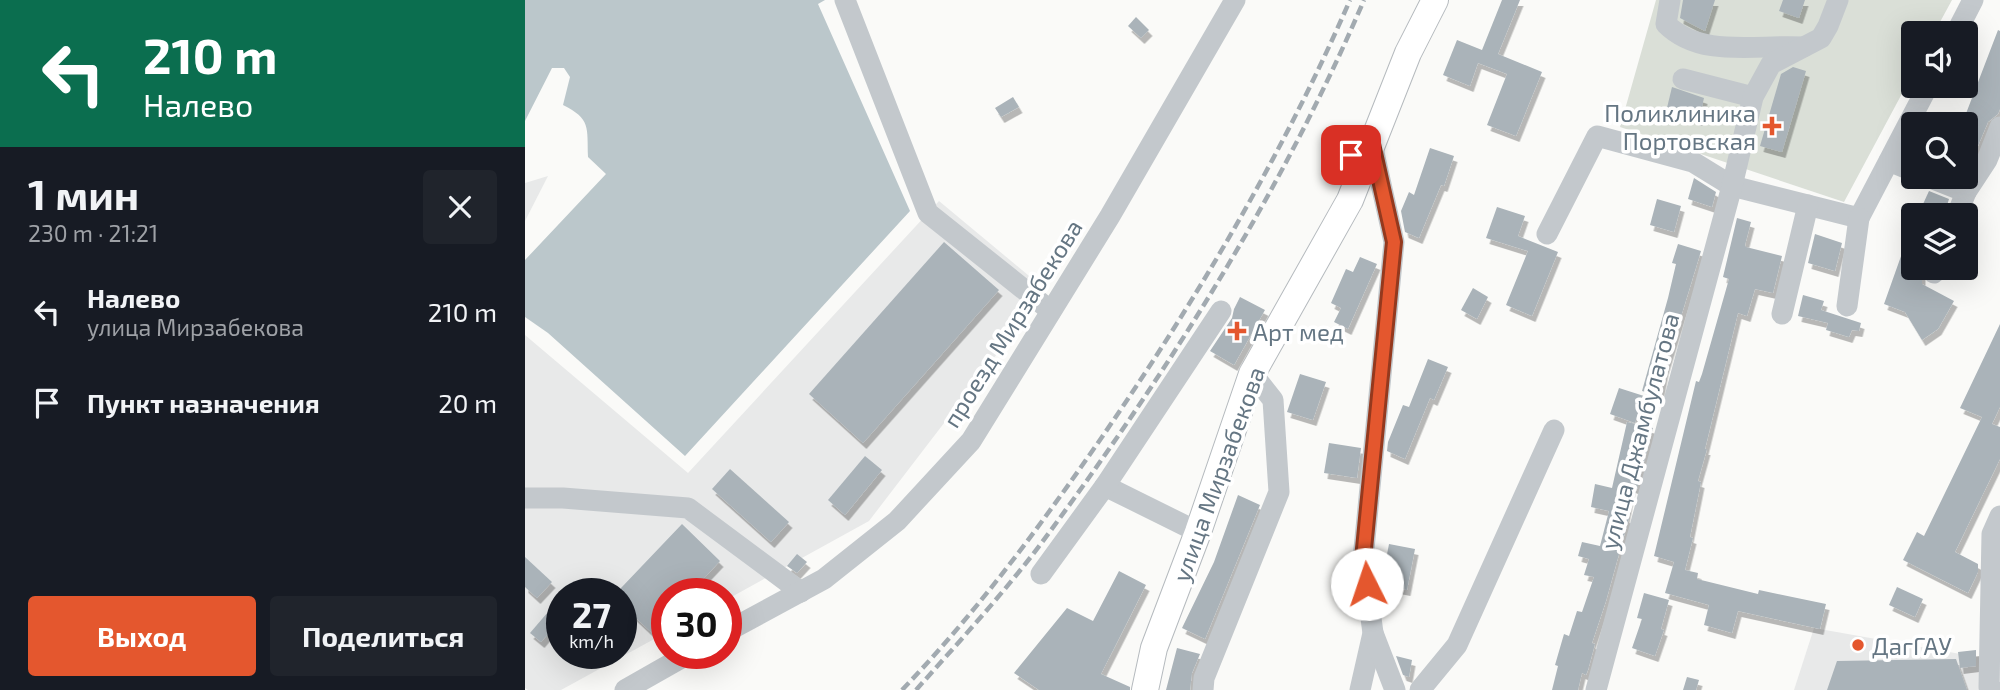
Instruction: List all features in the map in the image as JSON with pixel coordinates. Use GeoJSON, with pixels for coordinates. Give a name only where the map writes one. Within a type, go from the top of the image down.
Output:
{"type":"FeatureCollection","features":[{"type":"Feature","properties":{"kind":"main road","name":"улица Мирзабекова"},"geometry":{"type":"LineString","coordinates":[[1145,690],[1154,648],[1192,529],[1251,372],[1350,200],[1365,140],[1398,37],[1417,0]]}},
{"type":"Feature","properties":{"kind":"main road","name":"улица Мирзабекова"},"geometry":{"type":"LineString","coordinates":[[1365,140],[1435,0]]}},
{"type":"Feature","properties":{"kind":"main road","name":"улица Мирзабекова"},"geometry":{"type":"LineString","coordinates":[[1130,690],[1138,646],[1192,529]]}},
{"type":"Feature","properties":{"kind":"street"},"geometry":{"type":"LineString","coordinates":[[845,0],[928,213],[1051,311]]}},
{"type":"Feature","properties":{"kind":"street"},"geometry":{"type":"LineString","coordinates":[[1670,0],[1666,24],[1677,34],[1712,47],[1805,47]]}},
{"type":"Feature","properties":{"kind":"street","name":"улица Джамбулатова"},"geometry":{"type":"LineString","coordinates":[[1597,690],[1732,186],[1753,97],[1771,64],[1821,38],[1838,0]]}},
{"type":"Feature","properties":{"kind":"street"},"geometry":{"type":"LineString","coordinates":[[1962,21],[1973,0]]}},
{"type":"Feature","properties":{"kind":"street","name":"проезд Мирзабекова"},"geometry":{"type":"LineString","coordinates":[[742,623],[824,579],[897,521],[971,441],[1160,132],[1231,2]]}},
{"type":"Feature","properties":{"kind":"street"},"geometry":{"type":"LineString","coordinates":[[1683,79],[1753,97]]}},
{"type":"Feature","properties":{"kind":"street"},"geometry":{"type":"LineString","coordinates":[[1847,306],[1859,218],[1922,98]]}},
{"type":"Feature","properties":{"kind":"street"},"geometry":{"type":"LineString","coordinates":[[1962,203],[1987,160],[2000,127]]}},
{"type":"Feature","properties":{"kind":"street"},"geometry":{"type":"LineString","coordinates":[[1547,234],[1597,136],[1693,162],[1732,186],[1859,218]]}},
{"type":"Feature","properties":{"kind":"street"},"geometry":{"type":"LineString","coordinates":[[1365,140],[1394,242],[1363,559],[1373,633],[1395,690]]}},
{"type":"Feature","properties":{"kind":"street"},"geometry":{"type":"LineString","coordinates":[[1889,161],[1901,166]]}},
{"type":"Feature","properties":{"kind":"street"},"geometry":{"type":"LineString","coordinates":[[1958,189],[1966,192]]}},
{"type":"Feature","properties":{"kind":"street"},"geometry":{"type":"LineString","coordinates":[[1782,314],[1808,205]]}},
{"type":"Feature","properties":{"kind":"street"},"geometry":{"type":"LineString","coordinates":[[1041,574],[1105,486],[1221,311]]}},
{"type":"Feature","properties":{"kind":"street"},"geometry":{"type":"LineString","coordinates":[[1203,690],[1204,678],[1279,492],[1273,400],[1251,372]]}},
{"type":"Feature","properties":{"kind":"street"},"geometry":{"type":"LineString","coordinates":[[1420,690],[1457,645],[1554,430]]}},
{"type":"Feature","properties":{"kind":"street"},"geometry":{"type":"LineString","coordinates":[[1105,486],[1192,529]]}},
{"type":"Feature","properties":{"kind":"street"},"geometry":{"type":"LineString","coordinates":[[525,498],[563,498],[688,508],[801,592]]}},
{"type":"Feature","properties":{"kind":"street"},"geometry":{"type":"LineString","coordinates":[[1993,690],[1989,687],[1992,534],[2000,516]]}},
{"type":"Feature","properties":{"kind":"street"},"geometry":{"type":"LineString","coordinates":[[1360,690],[1373,633]]}},
{"type":"Feature","properties":{"kind":"street"},"geometry":{"type":"LineString","coordinates":[[625,690],[662,669]]}},
{"type":"Feature","properties":{"kind":"shaded area"},"geometry":{"type":"Polygon","coordinates":[[[525,0],[825,0],[818,4],[910,211],[685,456],[548,333],[525,317],[525,260],[606,174],[588,157],[587,131],[583,120],[563,105],[570,77],[564,68],[552,68],[525,121],[525,0]]]}},
{"type":"Feature","properties":{"kind":"shaded area"},"geometry":{"type":"Polygon","coordinates":[[[1656,0],[1952,0],[1941,21],[1901,21],[1901,95],[1844,202],[1620,127],[1656,0]]]}},
{"type":"Feature","properties":{"kind":"shaded area"},"geometry":{"type":"Polygon","coordinates":[[[548,176],[525,221],[525,183],[548,176]]]}},
{"type":"Feature","properties":{"kind":"shaded area"},"geometry":{"type":"Polygon","coordinates":[[[939,201],[1046,290],[869,521],[742,591],[742,578],[651,578],[651,641],[637,648],[637,578],[546,578],[546,669],[599,669],[561,690],[525,688],[525,335],[688,473],[939,201]]]}},
{"type":"Feature","properties":{"kind":"shaded area","name":"ДагГАУ"},"geometry":{"type":"Polygon","coordinates":[[[1814,628],[2000,661],[2000,690],[1794,690],[1814,628]]]}},
{"type":"Feature","properties":{"kind":"building"},"geometry":{"type":"Polygon","coordinates":[[[1502,0],[1520,0],[1498,54],[1542,72],[1516,136],[1487,125],[1507,74],[1478,63],[1470,86],[1443,75],[1457,40],[1482,50],[1502,0]]]}},
{"type":"Feature","properties":{"kind":"building"},"geometry":{"type":"Polygon","coordinates":[[[1683,0],[1715,0],[1705,31],[1680,18],[1683,0]]]}},
{"type":"Feature","properties":{"kind":"building"},"geometry":{"type":"Polygon","coordinates":[[[1783,0],[1805,0],[1799,18],[1779,11],[1783,0]]]}},
{"type":"Feature","properties":{"kind":"building"},"geometry":{"type":"Polygon","coordinates":[[[1136,17],[1149,30],[1141,38],[1128,26],[1136,17]]]}},
{"type":"Feature","properties":{"kind":"building"},"geometry":{"type":"Polygon","coordinates":[[[1998,30],[2000,109],[1988,122],[1978,146],[1978,112],[1967,112],[1972,98],[1978,98],[1978,82],[1998,30]]]}},
{"type":"Feature","properties":{"kind":"building"},"geometry":{"type":"Polygon","coordinates":[[[1793,67],[1806,71],[1782,152],[1760,146],[1781,74],[1793,67]]]}},
{"type":"Feature","properties":{"kind":"building"},"geometry":{"type":"Polygon","coordinates":[[[1672,87],[1704,98],[1699,120],[1666,112],[1672,87]]]}},
{"type":"Feature","properties":{"kind":"building"},"geometry":{"type":"Polygon","coordinates":[[[1013,97],[1019,107],[1001,117],[995,108],[1013,97]]]}},
{"type":"Feature","properties":{"kind":"building"},"geometry":{"type":"Polygon","coordinates":[[[1430,148],[1454,156],[1444,186],[1441,185],[1419,238],[1405,232],[1401,211],[1409,192],[1414,195],[1430,148]]]}},
{"type":"Feature","properties":{"kind":"building"},"geometry":{"type":"Polygon","coordinates":[[[1694,178],[1716,192],[1712,207],[1688,199],[1694,178]]]}},
{"type":"Feature","properties":{"kind":"building"},"geometry":{"type":"Polygon","coordinates":[[[1929,191],[1949,199],[1948,203],[1924,203],[1929,191]]]}},
{"type":"Feature","properties":{"kind":"building"},"geometry":{"type":"Polygon","coordinates":[[[1657,199],[1681,206],[1674,232],[1650,225],[1657,199]]]}},
{"type":"Feature","properties":{"kind":"building"},"geometry":{"type":"Polygon","coordinates":[[[1497,207],[1525,216],[1518,236],[1558,252],[1532,316],[1506,305],[1528,251],[1486,238],[1497,207]]]}},
{"type":"Feature","properties":{"kind":"building"},"geometry":{"type":"Polygon","coordinates":[[[1737,218],[1751,222],[1746,247],[1782,256],[1773,293],[1755,289],[1747,316],[1738,313],[1698,481],[1701,482],[1690,537],[1693,538],[1685,570],[1698,573],[1697,579],[1758,594],[1759,590],[1826,604],[1820,629],[1738,611],[1732,633],[1704,625],[1709,605],[1665,593],[1674,562],[1654,556],[1696,381],[1699,382],[1702,374],[1729,279],[1723,277],[1737,218]]]}},
{"type":"Feature","properties":{"kind":"building"},"geometry":{"type":"Polygon","coordinates":[[[1815,234],[1842,243],[1835,271],[1808,263],[1815,234]]]}},
{"type":"Feature","properties":{"kind":"building"},"geometry":{"type":"Polygon","coordinates":[[[944,242],[999,290],[863,443],[809,394],[944,242]]]}},
{"type":"Feature","properties":{"kind":"building"},"geometry":{"type":"Polygon","coordinates":[[[1678,244],[1701,251],[1665,369],[1660,396],[1642,391],[1668,298],[1676,264],[1672,263],[1678,244]]]}},
{"type":"Feature","properties":{"kind":"building"},"geometry":{"type":"Polygon","coordinates":[[[1901,256],[1901,280],[1922,280],[1922,284],[1954,301],[1938,329],[1922,340],[1905,312],[1884,304],[1901,256]]]}},
{"type":"Feature","properties":{"kind":"building"},"geometry":{"type":"Polygon","coordinates":[[[1360,257],[1377,264],[1348,329],[1334,322],[1341,308],[1331,303],[1346,269],[1353,272],[1360,257]]]}},
{"type":"Feature","properties":{"kind":"building"},"geometry":{"type":"Polygon","coordinates":[[[1473,288],[1488,297],[1477,319],[1461,310],[1473,288]]]}},
{"type":"Feature","properties":{"kind":"building"},"geometry":{"type":"Polygon","coordinates":[[[1803,295],[1824,301],[1821,310],[1861,323],[1859,331],[1852,330],[1849,337],[1826,330],[1828,323],[1798,316],[1803,295]]]}},
{"type":"Feature","properties":{"kind":"building","name":"Арт мед"},"geometry":{"type":"Polygon","coordinates":[[[1240,297],[1265,310],[1234,365],[1210,351],[1232,318],[1240,297]]]}},
{"type":"Feature","properties":{"kind":"building"},"geometry":{"type":"Polygon","coordinates":[[[2000,324],[2000,407],[1992,424],[2000,427],[2000,459],[1955,552],[1978,564],[1978,572],[1968,593],[1903,560],[1917,532],[1924,536],[1982,417],[1960,408],[2000,324]]]}},
{"type":"Feature","properties":{"kind":"building"},"geometry":{"type":"Polygon","coordinates":[[[1428,359],[1448,367],[1434,400],[1430,398],[1405,459],[1387,451],[1388,442],[1403,405],[1409,407],[1428,359]]]}},
{"type":"Feature","properties":{"kind":"building"},"geometry":{"type":"Polygon","coordinates":[[[1300,374],[1326,382],[1313,420],[1287,412],[1300,374]]]}},
{"type":"Feature","properties":{"kind":"building"},"geometry":{"type":"Polygon","coordinates":[[[1619,388],[1644,396],[1635,423],[1610,414],[1619,388]]]}},
{"type":"Feature","properties":{"kind":"building"},"geometry":{"type":"Polygon","coordinates":[[[1627,422],[1653,428],[1637,489],[1632,487],[1626,517],[1629,518],[1592,643],[1595,644],[1588,670],[1586,675],[1582,673],[1578,690],[1552,690],[1558,666],[1555,665],[1564,634],[1569,636],[1577,611],[1582,612],[1594,577],[1584,575],[1589,559],[1578,556],[1582,542],[1600,546],[1609,511],[1591,507],[1595,484],[1612,488],[1627,422]]]}},
{"type":"Feature","properties":{"kind":"building"},"geometry":{"type":"Polygon","coordinates":[[[1329,443],[1361,448],[1357,478],[1324,473],[1329,443]]]}},
{"type":"Feature","properties":{"kind":"building"},"geometry":{"type":"Polygon","coordinates":[[[865,456],[882,470],[845,515],[828,500],[865,456]]]}},
{"type":"Feature","properties":{"kind":"building"},"geometry":{"type":"Polygon","coordinates":[[[730,469],[789,522],[771,542],[712,489],[730,469]]]}},
{"type":"Feature","properties":{"kind":"building"},"geometry":{"type":"Polygon","coordinates":[[[1238,495],[1260,505],[1205,639],[1182,628],[1214,562],[1238,495]]]}},
{"type":"Feature","properties":{"kind":"building"},"geometry":{"type":"Polygon","coordinates":[[[682,524],[720,561],[704,578],[651,578],[651,632],[637,619],[637,578],[631,578],[682,524]]]}},
{"type":"Feature","properties":{"kind":"building"},"geometry":{"type":"Polygon","coordinates":[[[1389,544],[1415,549],[1407,590],[1381,585],[1389,544]]]}},
{"type":"Feature","properties":{"kind":"building"},"geometry":{"type":"Polygon","coordinates":[[[797,554],[807,562],[797,573],[787,566],[797,554]]]}},
{"type":"Feature","properties":{"kind":"building"},"geometry":{"type":"Polygon","coordinates":[[[525,557],[548,578],[546,588],[537,598],[525,587],[525,557]]]}},
{"type":"Feature","properties":{"kind":"building"},"geometry":{"type":"Polygon","coordinates":[[[1119,571],[1146,585],[1101,674],[1130,687],[1130,690],[1039,690],[1014,673],[1067,608],[1093,621],[1119,571]]]}},
{"type":"Feature","properties":{"kind":"building"},"geometry":{"type":"Polygon","coordinates":[[[1897,587],[1923,599],[1915,617],[1889,605],[1897,587]]]}},
{"type":"Feature","properties":{"kind":"building"},"geometry":{"type":"Polygon","coordinates":[[[1644,593],[1669,600],[1661,629],[1664,630],[1655,656],[1632,648],[1642,619],[1637,618],[1644,593]]]}},
{"type":"Feature","properties":{"kind":"building"},"geometry":{"type":"Polygon","coordinates":[[[546,614],[546,636],[541,642],[530,633],[546,614]]]}},
{"type":"Feature","properties":{"kind":"building"},"geometry":{"type":"Polygon","coordinates":[[[1177,648],[1200,654],[1192,673],[1190,690],[1166,690],[1177,648]]]}},
{"type":"Feature","properties":{"kind":"building"},"geometry":{"type":"Polygon","coordinates":[[[1976,650],[1976,666],[1960,668],[1958,652],[1976,650]]]}},
{"type":"Feature","properties":{"kind":"building"},"geometry":{"type":"Polygon","coordinates":[[[1396,656],[1412,660],[1409,677],[1403,675],[1396,656]]]}},
{"type":"Feature","properties":{"kind":"building"},"geometry":{"type":"Polygon","coordinates":[[[1956,659],[1967,690],[1827,690],[1837,661],[1956,659]]]}},
{"type":"Feature","properties":{"kind":"building"},"geometry":{"type":"Polygon","coordinates":[[[1687,677],[1699,680],[1696,690],[1683,690],[1687,677]]]}},
{"type":"Feature","properties":{"kind":"railway"},"geometry":{"type":"LineString","coordinates":[[902,690],[956,630],[1032,535],[1137,385],[1205,279],[1267,170],[1350,0]]}},
{"type":"Feature","properties":{"kind":"railway"},"geometry":{"type":"LineString","coordinates":[[916,690],[1040,545],[1087,481],[1176,349],[1218,282],[1296,143],[1364,0]]}},
{"type":"Feature","properties":{"kind":"place","name":"Поликлиника Портовская"},"geometry":{"type":"Point","coordinates":[1772,126]}},
{"type":"Feature","properties":{"kind":"place","name":"Арт мед"},"geometry":{"type":"Point","coordinates":[1237,331]}},
{"type":"Feature","properties":{"kind":"place","name":"ДагГАУ"},"geometry":{"type":"Point","coordinates":[1858,645]}},
{"type":"Feature","properties":{"kind":"route"},"geometry":{"type":"LineString","coordinates":[[1351,155],[1358,136],[1372,144],[1394,242],[1363,559],[1367,584]]}}]}
